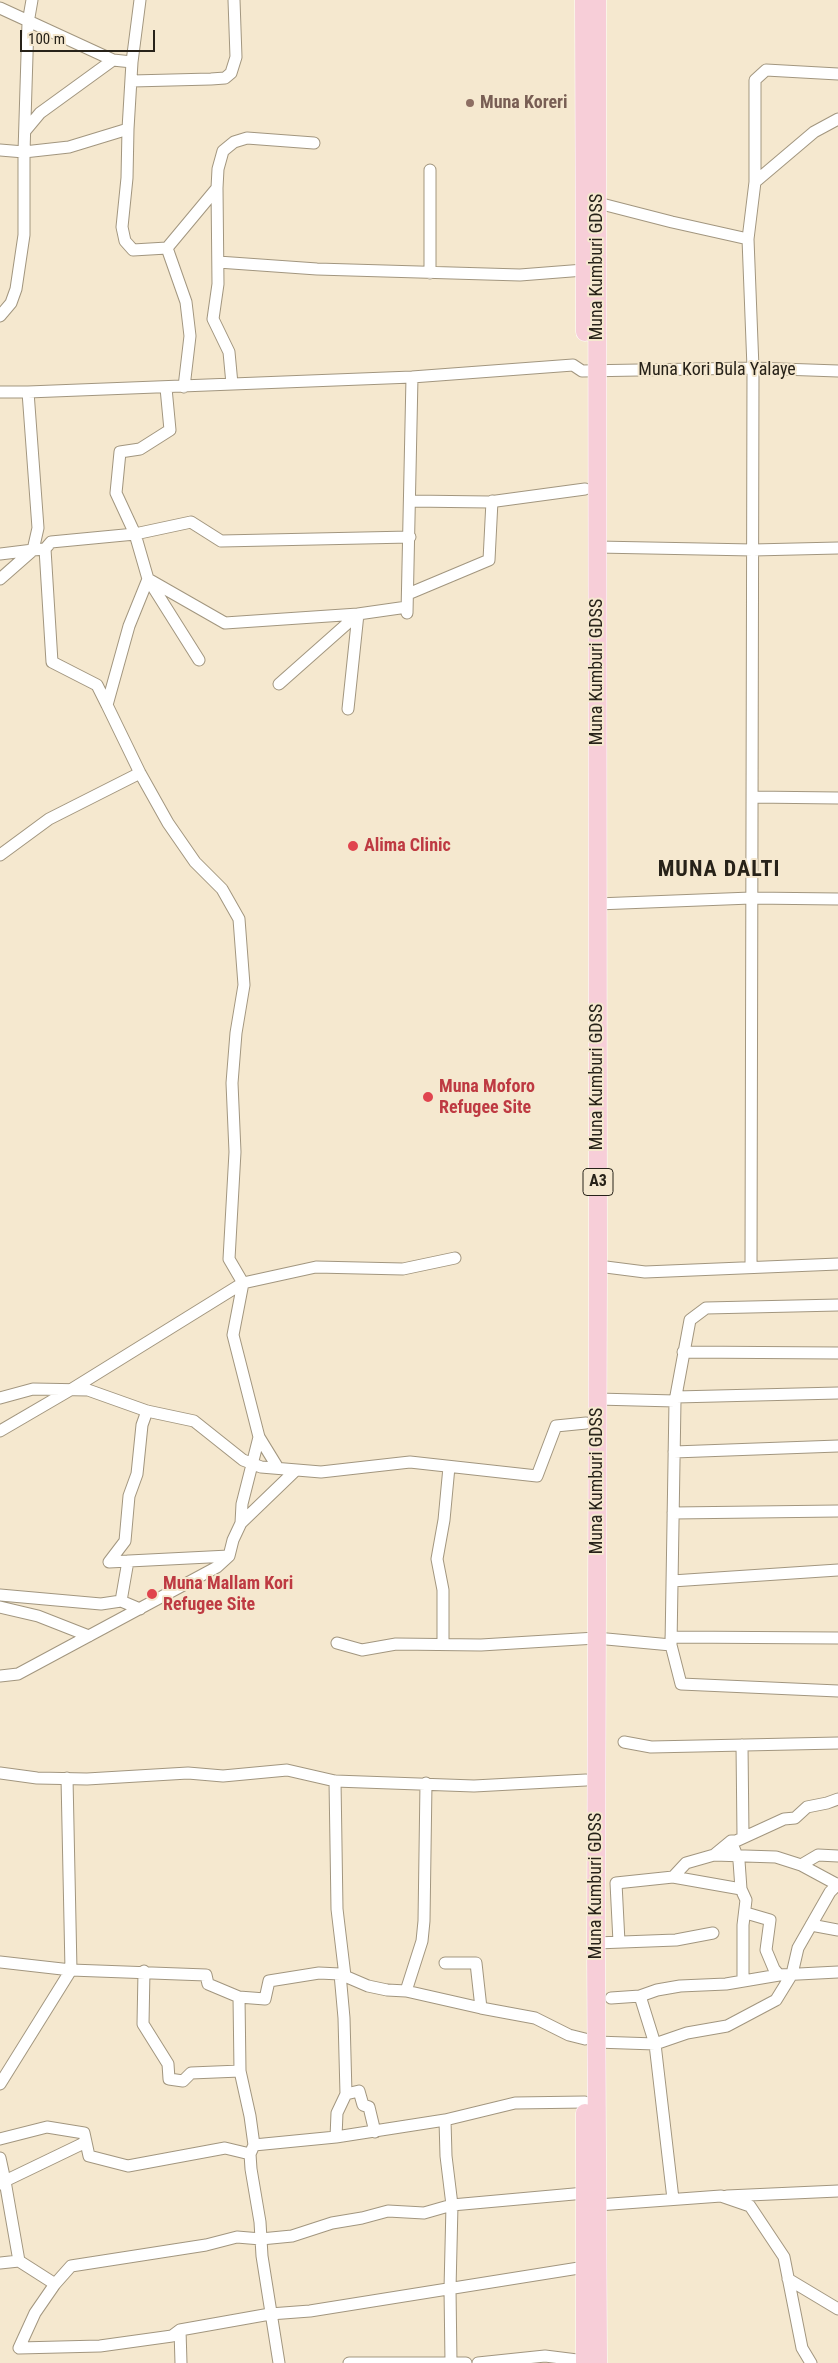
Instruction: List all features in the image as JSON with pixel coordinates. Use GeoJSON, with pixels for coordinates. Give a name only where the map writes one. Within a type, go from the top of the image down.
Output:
{"type":"FeatureCollection","features":[{"type":"Feature","properties":{"kind":"highway","name":"Muna Kumburi GDSS"},"geometry":{"type":"LineString","coordinates":[[584,0],[584,270],[597,547],[597,1399],[586,1780],[591,2040],[589,2362]]}},
{"type":"Feature","properties":{"kind":"highway","name":"Muna Kumburi GDSS"},"geometry":{"type":"LineString","coordinates":[[589,2362],[585,2267],[591,2199],[585,2102],[591,2040],[596,1943],[586,1423],[585,489],[598,203],[597,0]]}},
{"type":"Feature","properties":{"kind":"street"},"geometry":{"type":"LineString","coordinates":[[0,316],[11,303],[16,289],[24,236],[24,152],[28,21],[32,0]]}},
{"type":"Feature","properties":{"kind":"street"},"geometry":{"type":"LineString","coordinates":[[140,0],[132,62],[127,178],[122,227],[125,241],[133,250],[167,248],[217,188]]}},
{"type":"Feature","properties":{"kind":"street"},"geometry":{"type":"LineString","coordinates":[[132,81],[225,78],[231,73],[236,57],[234,0]]}},
{"type":"Feature","properties":{"kind":"street"},"geometry":{"type":"LineString","coordinates":[[0,8],[113,60],[132,62]]}},
{"type":"Feature","properties":{"kind":"street"},"geometry":{"type":"LineString","coordinates":[[25,131],[40,113],[113,60]]}},
{"type":"Feature","properties":{"kind":"street"},"geometry":{"type":"LineString","coordinates":[[751,1267],[754,368],[748,239],[755,182],[755,80],[766,70],[838,74]]}},
{"type":"Feature","properties":{"kind":"street"},"geometry":{"type":"LineString","coordinates":[[755,182],[814,132],[838,118]]}},
{"type":"Feature","properties":{"kind":"street"},"geometry":{"type":"LineString","coordinates":[[0,150],[24,152],[69,147],[128,129]]}},
{"type":"Feature","properties":{"kind":"street"},"geometry":{"type":"LineString","coordinates":[[232,384],[229,352],[213,319],[217,302],[218,169],[223,151],[234,142],[247,138],[314,143]]}},
{"type":"Feature","properties":{"kind":"street"},"geometry":{"type":"LineString","coordinates":[[430,170],[430,273]]}},
{"type":"Feature","properties":{"kind":"street"},"geometry":{"type":"LineString","coordinates":[[598,203],[748,239]]}},
{"type":"Feature","properties":{"kind":"street"},"geometry":{"type":"LineString","coordinates":[[167,248],[186,302],[190,336],[184,387]]}},
{"type":"Feature","properties":{"kind":"street"},"geometry":{"type":"LineString","coordinates":[[218,262],[317,269],[520,275],[584,270]]}},
{"type":"Feature","properties":{"kind":"street","name":"Muna Kori Bula Yalaye"},"geometry":{"type":"LineString","coordinates":[[0,392],[166,388],[262,382],[412,377],[573,365],[590,370],[754,368],[838,371]]}},
{"type":"Feature","properties":{"kind":"street"},"geometry":{"type":"LineString","coordinates":[[148,579],[226,623],[407,610],[412,377]]}},
{"type":"Feature","properties":{"kind":"street"},"geometry":{"type":"LineString","coordinates":[[166,388],[170,430],[140,449],[120,452],[116,494],[134,534],[148,579],[199,660]]}},
{"type":"Feature","properties":{"kind":"street"},"geometry":{"type":"LineString","coordinates":[[28,392],[39,549],[52,662],[97,685],[140,773],[168,823],[195,862],[222,889],[239,919],[244,985],[236,1033],[232,1082],[235,1152],[229,1259],[243,1283],[234,1334],[259,1437],[278,1468]]}},
{"type":"Feature","properties":{"kind":"street"},"geometry":{"type":"LineString","coordinates":[[410,500],[492,501],[585,489]]}},
{"type":"Feature","properties":{"kind":"street"},"geometry":{"type":"LineString","coordinates":[[408,594],[489,560],[492,501]]}},
{"type":"Feature","properties":{"kind":"street"},"geometry":{"type":"LineString","coordinates":[[0,579],[50,542],[134,534],[191,522],[221,541],[410,537]]}},
{"type":"Feature","properties":{"kind":"street"},"geometry":{"type":"LineString","coordinates":[[597,547],[753,550],[838,548]]}},
{"type":"Feature","properties":{"kind":"street"},"geometry":{"type":"LineString","coordinates":[[0,554],[39,549]]}},
{"type":"Feature","properties":{"kind":"street"},"geometry":{"type":"LineString","coordinates":[[107,705],[129,626],[148,579]]}},
{"type":"Feature","properties":{"kind":"street"},"geometry":{"type":"LineString","coordinates":[[279,684],[358,614]]}},
{"type":"Feature","properties":{"kind":"street"},"geometry":{"type":"LineString","coordinates":[[348,709],[358,614]]}},
{"type":"Feature","properties":{"kind":"street"},"geometry":{"type":"LineString","coordinates":[[0,855],[50,819],[140,773]]}},
{"type":"Feature","properties":{"kind":"street"},"geometry":{"type":"LineString","coordinates":[[752,797],[838,798]]}},
{"type":"Feature","properties":{"kind":"street"},"geometry":{"type":"LineString","coordinates":[[597,904],[751,898],[838,899]]}},
{"type":"Feature","properties":{"kind":"street"},"geometry":{"type":"LineString","coordinates":[[0,1431],[72,1390],[243,1283],[316,1267],[403,1269],[455,1258]]}},
{"type":"Feature","properties":{"kind":"street"},"geometry":{"type":"LineString","coordinates":[[598,1266],[645,1272],[838,1264]]}},
{"type":"Feature","properties":{"kind":"street"},"geometry":{"type":"LineString","coordinates":[[838,1305],[706,1308],[690,1320],[675,1399],[671,1641],[681,1684],[838,1691]]}},
{"type":"Feature","properties":{"kind":"street"},"geometry":{"type":"LineString","coordinates":[[683,1352],[838,1352]]}},
{"type":"Feature","properties":{"kind":"street"},"geometry":{"type":"LineString","coordinates":[[0,1398],[33,1388],[88,1390],[146,1410],[194,1421],[244,1460],[252,1463],[278,1468],[321,1472],[410,1462],[537,1476],[556,1426],[586,1423]]}},
{"type":"Feature","properties":{"kind":"street"},"geometry":{"type":"LineString","coordinates":[[597,1399],[675,1399],[838,1393]]}},
{"type":"Feature","properties":{"kind":"street"},"geometry":{"type":"LineString","coordinates":[[146,1410],[142,1425],[137,1474],[128,1496],[125,1541],[109,1562],[229,1556]]}},
{"type":"Feature","properties":{"kind":"street"},"geometry":{"type":"LineString","coordinates":[[241,1523],[242,1504],[259,1437]]}},
{"type":"Feature","properties":{"kind":"street"},"geometry":{"type":"LineString","coordinates":[[674,1452],[838,1446]]}},
{"type":"Feature","properties":{"kind":"street"},"geometry":{"type":"LineString","coordinates":[[443,1644],[443,1590],[437,1559],[444,1520],[449,1466]]}},
{"type":"Feature","properties":{"kind":"street"},"geometry":{"type":"LineString","coordinates":[[0,1676],[18,1674],[217,1567],[229,1556],[233,1540],[241,1523],[296,1470]]}},
{"type":"Feature","properties":{"kind":"street"},"geometry":{"type":"LineString","coordinates":[[673,1512],[838,1511]]}},
{"type":"Feature","properties":{"kind":"street"},"geometry":{"type":"LineString","coordinates":[[121,1601],[128,1561]]}},
{"type":"Feature","properties":{"kind":"street"},"geometry":{"type":"LineString","coordinates":[[672,1581],[838,1570]]}},
{"type":"Feature","properties":{"kind":"street"},"geometry":{"type":"LineString","coordinates":[[0,1595],[101,1604],[121,1601],[140,1609]]}},
{"type":"Feature","properties":{"kind":"street"},"geometry":{"type":"LineString","coordinates":[[0,1607],[38,1616],[89,1636]]}},
{"type":"Feature","properties":{"kind":"street"},"geometry":{"type":"LineString","coordinates":[[338,1643],[362,1650],[396,1644],[482,1645],[591,1638],[671,1641],[838,1638]]}},
{"type":"Feature","properties":{"kind":"street"},"geometry":{"type":"LineString","coordinates":[[624,1742],[652,1747],[838,1743]]}},
{"type":"Feature","properties":{"kind":"street"},"geometry":{"type":"LineString","coordinates":[[742,1745],[743,1836]]}},
{"type":"Feature","properties":{"kind":"street"},"geometry":{"type":"LineString","coordinates":[[0,1773],[37,1778],[67,1778],[188,1773],[223,1776],[287,1770],[335,1781],[474,1786],[586,1780]]}},
{"type":"Feature","properties":{"kind":"street"},"geometry":{"type":"LineString","coordinates":[[0,2084],[71,1970],[67,1778]]}},
{"type":"Feature","properties":{"kind":"street"},"geometry":{"type":"LineString","coordinates":[[335,1781],[337,1909],[342,1975],[346,2094],[337,2113],[336,2137]]}},
{"type":"Feature","properties":{"kind":"street"},"geometry":{"type":"LineString","coordinates":[[406,1991],[422,1941],[424,1921],[426,1783]]}},
{"type":"Feature","properties":{"kind":"street"},"geometry":{"type":"LineString","coordinates":[[714,1855],[731,1841],[736,1841],[743,1836],[784,1819],[795,1818],[807,1807],[827,1804],[838,1799]]}},
{"type":"Feature","properties":{"kind":"street"},"geometry":{"type":"LineString","coordinates":[[731,1841],[737,1857],[741,1889],[746,1900],[746,1913],[743,1925],[743,1980]]}},
{"type":"Feature","properties":{"kind":"street"},"geometry":{"type":"LineString","coordinates":[[0,1962],[71,1970],[206,1975],[208,1984],[239,1997],[265,1999],[269,1981],[319,1973],[342,1975],[368,1986],[406,1991],[535,2018],[569,2035],[591,2040],[655,2044],[687,2033],[727,2026],[776,2000],[792,1974],[798,1948],[830,1892],[838,1884],[801,1865],[776,1857],[714,1855],[686,1863],[674,1877]]}},
{"type":"Feature","properties":{"kind":"street"},"geometry":{"type":"LineString","coordinates":[[801,1865],[818,1855],[838,1856]]}},
{"type":"Feature","properties":{"kind":"street"},"geometry":{"type":"LineString","coordinates":[[619,1942],[616,1883],[674,1877],[741,1889]]}},
{"type":"Feature","properties":{"kind":"street"},"geometry":{"type":"LineString","coordinates":[[746,1913],[770,1920],[766,1950],[774,1969],[779,1975]]}},
{"type":"Feature","properties":{"kind":"street"},"geometry":{"type":"LineString","coordinates":[[811,1925],[838,1930]]}},
{"type":"Feature","properties":{"kind":"street"},"geometry":{"type":"LineString","coordinates":[[596,1943],[676,1940],[713,1933]]}},
{"type":"Feature","properties":{"kind":"street"},"geometry":{"type":"LineString","coordinates":[[445,1963],[476,1963],[480,2008]]}},
{"type":"Feature","properties":{"kind":"street"},"geometry":{"type":"LineString","coordinates":[[144,1972],[143,2024],[168,2064],[169,2079],[183,2081],[191,2073],[240,2071]]}},
{"type":"Feature","properties":{"kind":"street"},"geometry":{"type":"LineString","coordinates":[[612,1998],[640,1996],[672,1987],[726,1984],[779,1975],[838,1972]]}},
{"type":"Feature","properties":{"kind":"street"},"geometry":{"type":"LineString","coordinates":[[640,1996],[655,2044],[673,2199]]}},
{"type":"Feature","properties":{"kind":"street"},"geometry":{"type":"LineString","coordinates":[[239,1997],[240,2071],[250,2116],[261,2239],[270,2314],[279,2363]]}},
{"type":"Feature","properties":{"kind":"street"},"geometry":{"type":"LineString","coordinates":[[346,2094],[359,2091],[363,2105],[369,2106],[375,2132]]}},
{"type":"Feature","properties":{"kind":"street"},"geometry":{"type":"LineString","coordinates":[[0,2139],[47,2127],[84,2133],[88,2156],[128,2166],[225,2148],[252,2150],[375,2132],[445,2120],[515,2103],[585,2102]]}},
{"type":"Feature","properties":{"kind":"street"},"geometry":{"type":"LineString","coordinates":[[445,2120],[446,2156],[452,2205],[451,2362]]}},
{"type":"Feature","properties":{"kind":"street"},"geometry":{"type":"LineString","coordinates":[[2,2182],[86,2142]]}},
{"type":"Feature","properties":{"kind":"street"},"geometry":{"type":"LineString","coordinates":[[0,2158],[2,2182],[19,2261]]}},
{"type":"Feature","properties":{"kind":"street"},"geometry":{"type":"LineString","coordinates":[[585,2267],[310,2311],[270,2314],[180,2330],[172,2336],[100,2346],[19,2348],[35,2313],[55,2284],[71,2266],[206,2245],[237,2237],[261,2239],[292,2236],[332,2223],[388,2211],[424,2213],[452,2205],[591,2199],[673,2199],[838,2191]]}},
{"type":"Feature","properties":{"kind":"street"},"geometry":{"type":"LineString","coordinates":[[721,2196],[750,2206],[784,2257],[802,2348],[811,2363]]}},
{"type":"Feature","properties":{"kind":"street"},"geometry":{"type":"LineString","coordinates":[[0,2263],[19,2261],[55,2284]]}},
{"type":"Feature","properties":{"kind":"street"},"geometry":{"type":"LineString","coordinates":[[788,2279],[838,2309]]}},
{"type":"Feature","properties":{"kind":"street"},"geometry":{"type":"LineString","coordinates":[[180,2330],[181,2363]]}},
{"type":"Feature","properties":{"kind":"street"},"geometry":{"type":"LineString","coordinates":[[478,2363],[545,2356],[589,2362]]}},
{"type":"Feature","properties":{"kind":"street"},"geometry":{"type":"LineString","coordinates":[[349,2363],[466,2363]]}},
{"type":"Feature","properties":{"kind":"place","name":"Muna Koreri"},"geometry":{"type":"Point","coordinates":[470,103]}},
{"type":"Feature","properties":{"kind":"place","name":"Alima Clinic"},"geometry":{"type":"Point","coordinates":[353,846]}},
{"type":"Feature","properties":{"kind":"place","name":"Muna Moforo Refugee Site"},"geometry":{"type":"Point","coordinates":[428,1097]}},
{"type":"Feature","properties":{"kind":"place","name":"Muna Mallam Kori Refugee Site"},"geometry":{"type":"Point","coordinates":[152,1594]}},
{"type":"Feature","properties":{"kind":"district","name":"MUNA DALTI"},"geometry":{"type":"Point","coordinates":[719,870]}}]}
